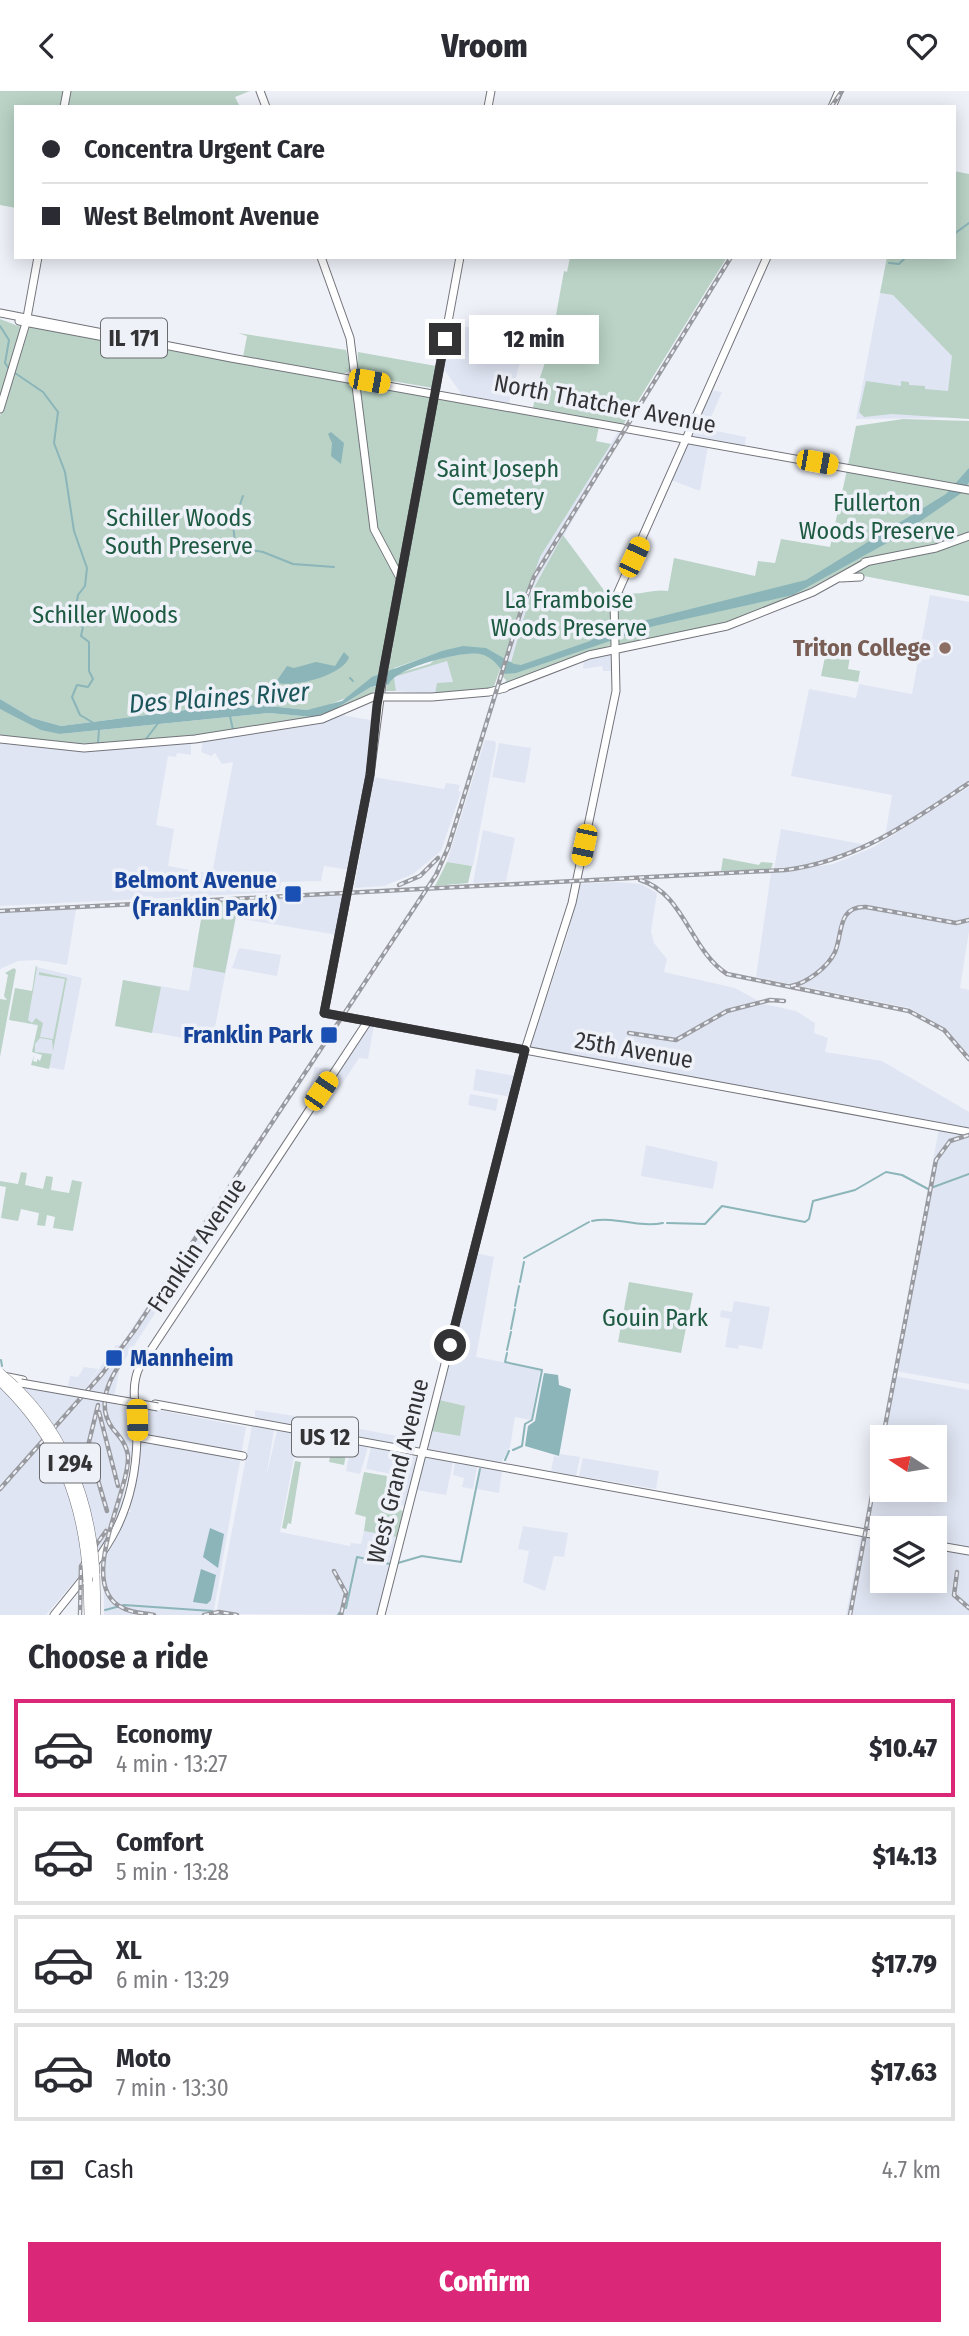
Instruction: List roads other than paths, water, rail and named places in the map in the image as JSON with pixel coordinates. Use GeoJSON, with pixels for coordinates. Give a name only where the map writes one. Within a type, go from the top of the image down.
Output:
{"type":"FeatureCollection","features":[{"type":"Feature","properties":{"kind":"highway","name":"I 294"},"geometry":{"type":"LineString","coordinates":[[0,1378],[39,1424],[64,1465],[84,1527],[96,1615]]}},
{"type":"Feature","properties":{"kind":"highway","name":"I 294"},"geometry":{"type":"LineString","coordinates":[[89,1615],[92,1578]]}},
{"type":"Feature","properties":{"kind":"main road"},"geometry":{"type":"LineString","coordinates":[[0,409],[26,321],[38,259]]}},
{"type":"Feature","properties":{"kind":"main road"},"geometry":{"type":"LineString","coordinates":[[322,259],[345,324],[354,368],[373,524],[400,578]]}},
{"type":"Feature","properties":{"kind":"main road"},"geometry":{"type":"LineString","coordinates":[[380,691],[460,259]]}},
{"type":"Feature","properties":{"kind":"main road","name":"West Grand Avenue"},"geometry":{"type":"LineString","coordinates":[[381,1615],[525,1050],[572,903],[614,700],[615,598],[766,259]]}},
{"type":"Feature","properties":{"kind":"main road","name":"IL 171"},"geometry":{"type":"LineString","coordinates":[[0,315],[435,393]]}},
{"type":"Feature","properties":{"kind":"main road"},"geometry":{"type":"LineString","coordinates":[[354,368],[342,377],[356,390]]}},
{"type":"Feature","properties":{"kind":"main road"},"geometry":{"type":"LineString","coordinates":[[354,368],[367,381],[356,390]]}},
{"type":"Feature","properties":{"kind":"main road","name":"North Thatcher Avenue"},"geometry":{"type":"LineString","coordinates":[[435,393],[969,490]]}},
{"type":"Feature","properties":{"kind":"main road"},"geometry":{"type":"LineString","coordinates":[[795,599],[846,569],[867,562],[930,550],[969,536]]}},
{"type":"Feature","properties":{"kind":"main road"},"geometry":{"type":"LineString","coordinates":[[0,739],[60,746],[102,747],[195,739],[328,717],[380,691],[436,696],[484,693],[505,688],[579,658],[727,626],[795,599],[867,562]]}},
{"type":"Feature","properties":{"kind":"main road"},"geometry":{"type":"LineString","coordinates":[[831,582],[860,577]]}},
{"type":"Feature","properties":{"kind":"main road","name":"25th Avenue"},"geometry":{"type":"LineString","coordinates":[[380,691],[370,775],[324,1013],[969,1130]]}},
{"type":"Feature","properties":{"kind":"main road","name":"Franklin Avenue"},"geometry":{"type":"LineString","coordinates":[[54,1615],[104,1553],[120,1527],[137,1437],[134,1390],[139,1368],[368,1021]]}},
{"type":"Feature","properties":{"kind":"main road","name":"US 12"},"geometry":{"type":"LineString","coordinates":[[0,1378],[870,1534]]}},
{"type":"Feature","properties":{"kind":"main road"},"geometry":{"type":"LineString","coordinates":[[137,1437],[243,1456]]}},
{"type":"Feature","properties":{"kind":"main road"},"geometry":{"type":"LineString","coordinates":[[947,1547],[969,1551]]}},
{"type":"Feature","properties":{"kind":"water"},"geometry":{"type":"Polygon","coordinates":[[[331,432],[344,443],[341,464],[331,456],[332,443],[328,434],[331,432]]]}},
{"type":"Feature","properties":{"kind":"water"},"geometry":{"type":"Polygon","coordinates":[[[969,468],[969,482],[963,492],[896,538],[793,595],[654,626],[516,673],[505,674],[492,659],[480,654],[445,658],[416,666],[394,678],[389,684],[371,687],[332,711],[313,717],[269,713],[60,734],[41,730],[0,709],[0,699],[32,718],[61,726],[186,710],[260,705],[307,710],[342,701],[372,677],[463,646],[486,648],[514,664],[521,665],[590,641],[611,629],[806,580],[946,494],[969,468]]]}},
{"type":"Feature","properties":{"kind":"water"},"geometry":{"type":"Polygon","coordinates":[[[344,652],[349,657],[345,664],[328,675],[293,684],[276,682],[287,666],[294,668],[316,662],[335,666],[344,652]]]}},
{"type":"Feature","properties":{"kind":"water"},"geometry":{"type":"Polygon","coordinates":[[[544,1373],[558,1375],[559,1385],[571,1389],[559,1456],[525,1446],[528,1426],[535,1421],[544,1373]]]}},
{"type":"Feature","properties":{"kind":"water"},"geometry":{"type":"Polygon","coordinates":[[[210,1528],[224,1534],[218,1568],[203,1557],[210,1528]]]}},
{"type":"Feature","properties":{"kind":"water"},"geometry":{"type":"Polygon","coordinates":[[[201,1569],[216,1575],[211,1600],[207,1604],[193,1602],[201,1569]]]}},
{"type":"Feature","properties":{"kind":"waterway"},"geometry":{"type":"LineString","coordinates":[[956,233],[969,223]]}},
{"type":"Feature","properties":{"kind":"waterway"},"geometry":{"type":"LineString","coordinates":[[889,263],[899,264],[904,259]]}},
{"type":"Feature","properties":{"kind":"waterway"},"geometry":{"type":"LineString","coordinates":[[0,326],[9,340],[5,363],[9,369]]}},
{"type":"Feature","properties":{"kind":"waterway"},"geometry":{"type":"LineString","coordinates":[[15,373],[43,392],[58,412],[54,443],[65,472],[74,531],[87,568],[85,586],[78,595],[75,613],[83,627],[81,636],[89,642],[89,671],[93,679],[88,687],[77,685],[72,697],[80,715],[92,722]]}},
{"type":"Feature","properties":{"kind":"waterway"},"geometry":{"type":"LineString","coordinates":[[235,543],[233,524],[243,496]]}},
{"type":"Feature","properties":{"kind":"waterway"},"geometry":{"type":"LineString","coordinates":[[239,548],[263,552],[293,564],[334,567]]}},
{"type":"Feature","properties":{"kind":"waterway"},"geometry":{"type":"LineString","coordinates":[[350,678],[353,681]]}},
{"type":"Feature","properties":{"kind":"waterway","name":"Des Plaines River"},"geometry":{"type":"LineString","coordinates":[[230,716],[233,730]]}},
{"type":"Feature","properties":{"kind":"waterway","name":"Des Plaines River"},"geometry":{"type":"LineString","coordinates":[[146,739],[159,722]]}},
{"type":"Feature","properties":{"kind":"waterway"},"geometry":{"type":"LineString","coordinates":[[98,743],[99,729]]}},
{"type":"Feature","properties":{"kind":"waterway"},"geometry":{"type":"LineString","coordinates":[[667,1223],[705,1224],[722,1206],[805,1222],[809,1219],[813,1201],[855,1190],[886,1172],[902,1175],[928,1189],[969,1174]]}},
{"type":"Feature","properties":{"kind":"waterway"},"geometry":{"type":"LineString","coordinates":[[592,1221],[663,1223]]}},
{"type":"Feature","properties":{"kind":"waterway"},"geometry":{"type":"LineString","coordinates":[[524,1258],[589,1222]]}},
{"type":"Feature","properties":{"kind":"waterway"},"geometry":{"type":"LineString","coordinates":[[520,1282],[524,1262]]}},
{"type":"Feature","properties":{"kind":"waterway"},"geometry":{"type":"LineString","coordinates":[[515,1306],[519,1286]]}},
{"type":"Feature","properties":{"kind":"waterway"},"geometry":{"type":"LineString","coordinates":[[511,1329],[515,1309]]}},
{"type":"Feature","properties":{"kind":"waterway"},"geometry":{"type":"LineString","coordinates":[[507,1350],[511,1332]]}},
{"type":"Feature","properties":{"kind":"waterway"},"geometry":{"type":"LineString","coordinates":[[507,1353],[505,1362],[542,1370],[532,1420],[525,1424],[522,1446],[513,1450]]}},
{"type":"Feature","properties":{"kind":"waterway"},"geometry":{"type":"LineString","coordinates":[[1,1360],[2,1366]]}},
{"type":"Feature","properties":{"kind":"waterway"},"geometry":{"type":"LineString","coordinates":[[505,1460],[509,1451]]}},
{"type":"Feature","properties":{"kind":"waterway"},"geometry":{"type":"LineString","coordinates":[[398,1563],[422,1556],[461,1562],[480,1469]]}},
{"type":"Feature","properties":{"kind":"waterway"},"geometry":{"type":"LineString","coordinates":[[346,1608],[357,1557],[390,1564]]}},
{"type":"Feature","properties":{"kind":"waterway"},"geometry":{"type":"LineString","coordinates":[[105,1610],[124,1605],[212,1611]]}},
{"type":"Feature","properties":{"kind":"waterway"},"geometry":{"type":"LineString","coordinates":[[218,1613],[227,1615]]}},
{"type":"Feature","properties":{"kind":"railway"},"geometry":{"type":"LineString","coordinates":[[832,105],[842,91]]}},
{"type":"Feature","properties":{"kind":"railway"},"geometry":{"type":"LineString","coordinates":[[0,1489],[102,1374],[134,1331],[436,875],[448,848],[520,614],[534,577],[730,259]]}},
{"type":"Feature","properties":{"kind":"railway"},"geometry":{"type":"LineString","coordinates":[[0,911],[785,870],[836,858],[859,849],[904,825],[969,783]]}},
{"type":"Feature","properties":{"kind":"railway"},"geometry":{"type":"LineString","coordinates":[[399,885],[420,876],[438,858]]}},
{"type":"Feature","properties":{"kind":"railway"},"geometry":{"type":"LineString","coordinates":[[640,880],[667,897],[714,964],[727,974],[909,1011],[944,1030],[969,1059]]}},
{"type":"Feature","properties":{"kind":"railway"},"geometry":{"type":"LineString","coordinates":[[791,986],[810,978],[822,969],[835,952],[846,916],[857,908],[866,907],[956,923],[969,920]]}},
{"type":"Feature","properties":{"kind":"railway"},"geometry":{"type":"LineString","coordinates":[[629,1033],[676,1040],[727,1011],[770,1000],[784,1001]]}},
{"type":"Feature","properties":{"kind":"railway"},"geometry":{"type":"LineString","coordinates":[[885,1425],[936,1160],[950,1141],[969,1135]]}},
{"type":"Feature","properties":{"kind":"railway"},"geometry":{"type":"LineString","coordinates":[[120,1364],[111,1379],[105,1404],[108,1421],[123,1441],[128,1457],[108,1538],[104,1580],[109,1597],[123,1608],[154,1615]]}},
{"type":"Feature","properties":{"kind":"railway"},"geometry":{"type":"LineString","coordinates":[[98,1405],[88,1446],[107,1511]]}},
{"type":"Feature","properties":{"kind":"railway"},"geometry":{"type":"LineString","coordinates":[[99,1412],[118,1486]]}},
{"type":"Feature","properties":{"kind":"railway"},"geometry":{"type":"LineString","coordinates":[[850,1615],[871,1502]]}},
{"type":"Feature","properties":{"kind":"railway"},"geometry":{"type":"LineString","coordinates":[[80,1615],[81,1566],[106,1531]]}},
{"type":"Feature","properties":{"kind":"railway"},"geometry":{"type":"LineString","coordinates":[[334,1571],[346,1593],[341,1615]]}},
{"type":"Feature","properties":{"kind":"railway"},"geometry":{"type":"LineString","coordinates":[[957,1572],[954,1595],[969,1608]]}},
{"type":"Feature","properties":{"kind":"railway"},"geometry":{"type":"LineString","coordinates":[[204,1615],[219,1612],[237,1615]]}},
{"type":"Feature","properties":{"kind":"place","name":"Triton College"},"geometry":{"type":"Point","coordinates":[945,648]}},
{"type":"Feature","properties":{"kind":"place","name":"Belmont Avenue (Franklin Park)"},"geometry":{"type":"Point","coordinates":[293,894]}},
{"type":"Feature","properties":{"kind":"place","name":"Franklin Park"},"geometry":{"type":"Point","coordinates":[329,1035]}},
{"type":"Feature","properties":{"kind":"place","name":"Mannheim"},"geometry":{"type":"Point","coordinates":[114,1358]}},
{"type":"Feature","properties":{"kind":"park label","name":"Saint Joseph Cemetery"},"geometry":{"type":"Point","coordinates":[498,483]}},
{"type":"Feature","properties":{"kind":"park label","name":"Fullerton Woods Preserve"},"geometry":{"type":"Point","coordinates":[877,517]}},
{"type":"Feature","properties":{"kind":"park label","name":"Schiller Woods South Preserve"},"geometry":{"type":"Point","coordinates":[179,532]}},
{"type":"Feature","properties":{"kind":"park label","name":"La Framboise Woods Preserve"},"geometry":{"type":"Point","coordinates":[569,614]}},
{"type":"Feature","properties":{"kind":"park label","name":"Schiller Woods"},"geometry":{"type":"Point","coordinates":[105,615]}},
{"type":"Feature","properties":{"kind":"park label","name":"Gouin Park"},"geometry":{"type":"Point","coordinates":[655,1318]}}]}
